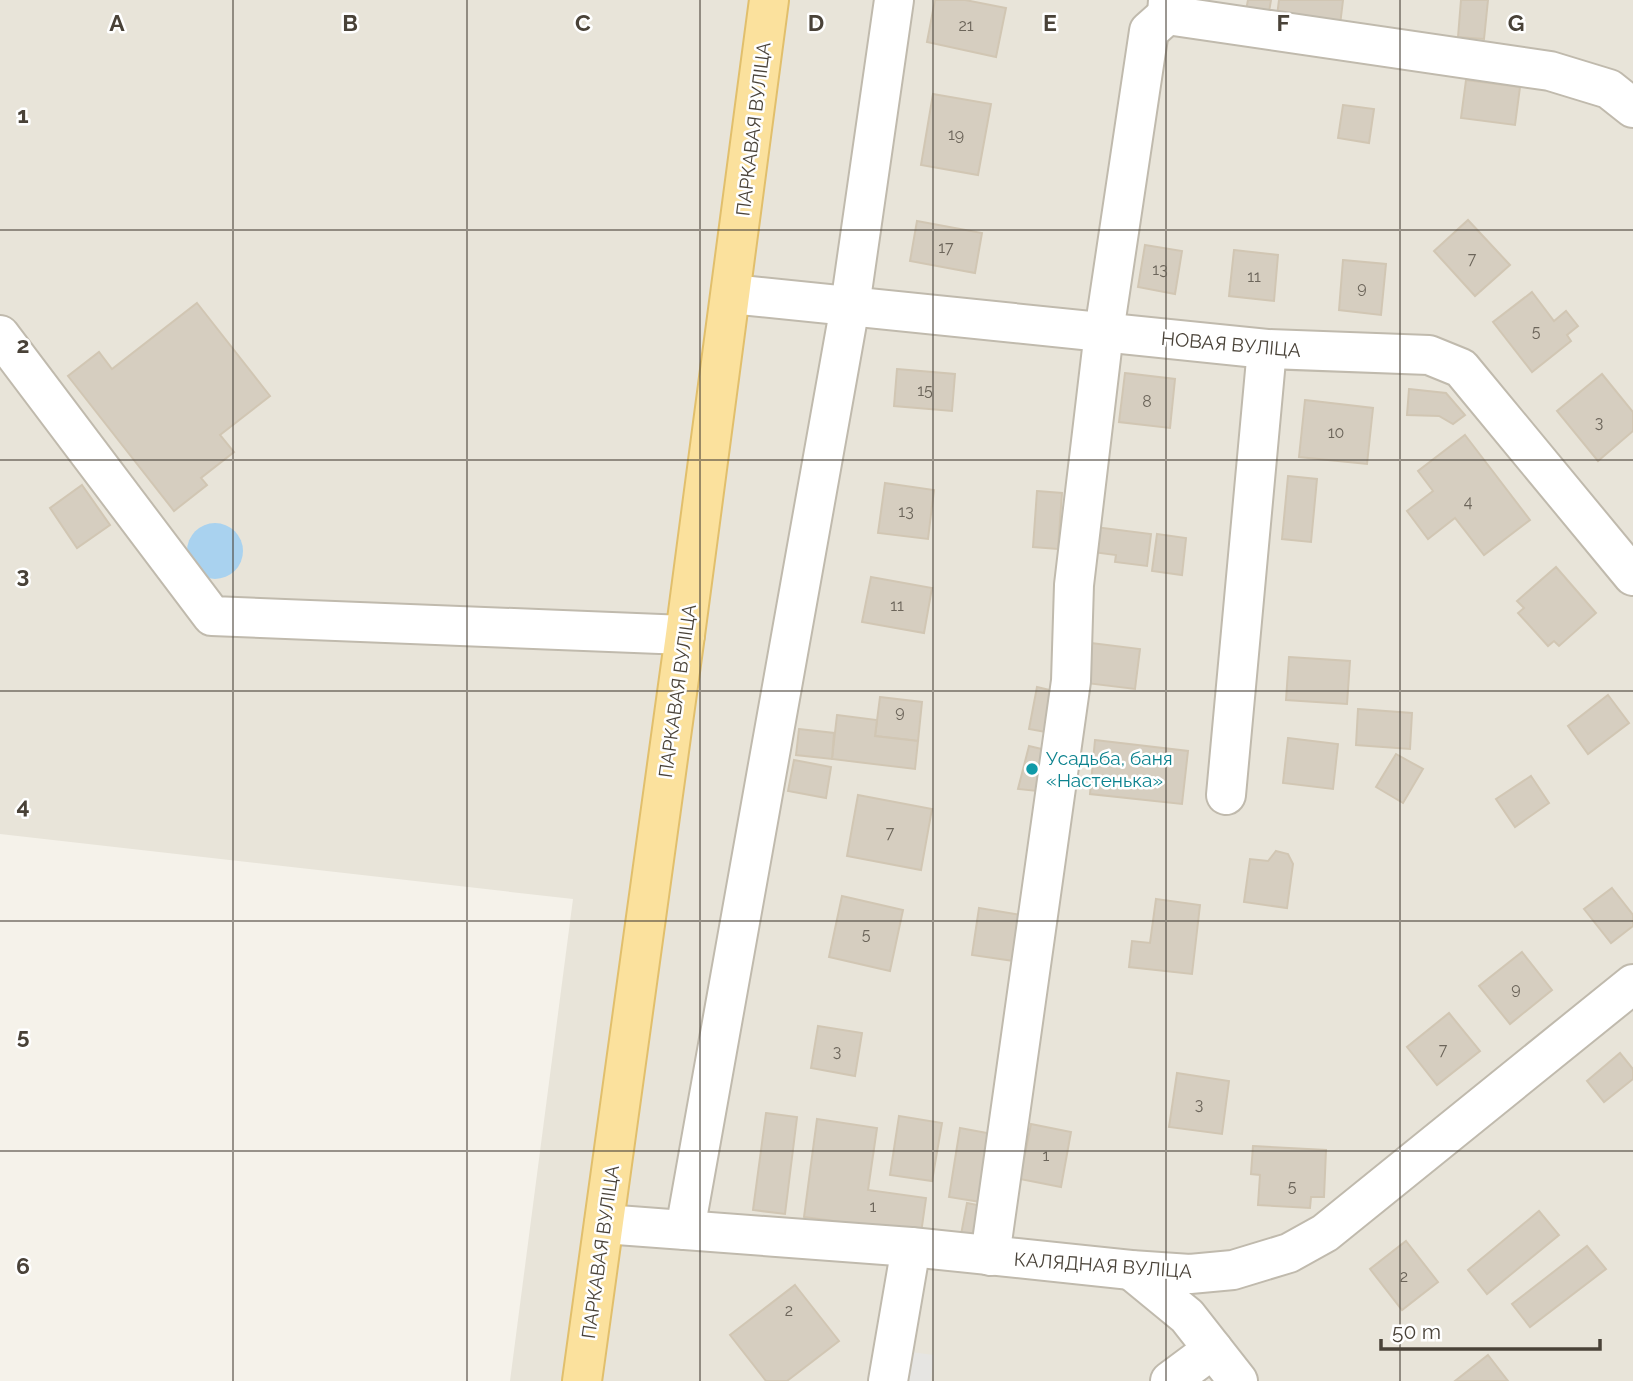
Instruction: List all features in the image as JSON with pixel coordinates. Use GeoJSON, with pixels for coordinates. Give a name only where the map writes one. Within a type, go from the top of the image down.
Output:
{"type":"FeatureCollection","features":[{"type":"Feature","properties":{"kind":"main road","name":"ПАРКАВАЯ ВУЛІЦА"},"geometry":{"type":"LineString","coordinates":[[582,1381],[769,0]]}},
{"type":"Feature","properties":{"kind":"street"},"geometry":{"type":"LineString","coordinates":[[685,1230],[850,306],[894,0]]}},
{"type":"Feature","properties":{"kind":"street"},"geometry":{"type":"LineString","coordinates":[[990,1256],[1071,681],[1074,585],[1104,332],[1149,31],[1168,7],[1550,71],[1609,89],[1633,108]]}},
{"type":"Feature","properties":{"kind":"street","name":"НОВАЯ ВУЛІЦА"},"geometry":{"type":"LineString","coordinates":[[731,294],[1267,348],[1429,355],[1461,368],[1633,576]]}},
{"type":"Feature","properties":{"kind":"street"},"geometry":{"type":"LineString","coordinates":[[0,335],[212,616],[685,635]]}},
{"type":"Feature","properties":{"kind":"street"},"geometry":{"type":"LineString","coordinates":[[1226,795],[1267,348]]}},
{"type":"Feature","properties":{"kind":"street","name":"КАЛЯДНАЯ ВУЛІЦА"},"geometry":{"type":"LineString","coordinates":[[604,1224],[911,1247],[1130,1270],[1190,1274],[1233,1269],[1289,1253],[1325,1233],[1633,984]]}},
{"type":"Feature","properties":{"kind":"street"},"geometry":{"type":"LineString","coordinates":[[888,1381],[911,1247]]}},
{"type":"Feature","properties":{"kind":"street"},"geometry":{"type":"LineString","coordinates":[[1187,1316],[1233,1269]]}},
{"type":"Feature","properties":{"kind":"street"},"geometry":{"type":"LineString","coordinates":[[1130,1270],[1187,1316],[1238,1381]]}},
{"type":"Feature","properties":{"kind":"street"},"geometry":{"type":"LineString","coordinates":[[1170,1381],[1213,1349]]}},
{"type":"Feature","properties":{"kind":"shaded area"},"geometry":{"type":"Polygon","coordinates":[[[0,0],[1633,0],[1633,1381],[510,1381],[573,899],[0,834],[0,0]]]}},
{"type":"Feature","properties":{"kind":"shaded area"},"geometry":{"type":"Polygon","coordinates":[[[911,1352],[934,1355],[931,1381],[907,1381],[911,1352]]]}},
{"type":"Feature","properties":{"kind":"water"},"geometry":{"type":"Polygon","coordinates":[[[215,523],[226,525],[235,531],[241,540],[241,562],[235,571],[226,577],[215,579],[204,577],[195,571],[189,562],[187,551],[189,540],[195,531],[204,525],[215,523]]]}},
{"type":"Feature","properties":{"kind":"building"},"geometry":{"type":"Polygon","coordinates":[[[935,0],[965,0],[1006,8],[996,57],[927,42],[935,0]]]}},
{"type":"Feature","properties":{"kind":"building"},"geometry":{"type":"Polygon","coordinates":[[[1248,0],[1271,0],[1269,12],[1246,10],[1248,0]]]}},
{"type":"Feature","properties":{"kind":"building"},"geometry":{"type":"Polygon","coordinates":[[[1279,0],[1343,0],[1340,25],[1277,16],[1279,0]]]}},
{"type":"Feature","properties":{"kind":"building"},"geometry":{"type":"Polygon","coordinates":[[[1461,0],[1488,0],[1484,39],[1458,37],[1461,0]]]}},
{"type":"Feature","properties":{"kind":"building"},"geometry":{"type":"Polygon","coordinates":[[[1466,80],[1520,87],[1515,125],[1461,118],[1466,80]]]}},
{"type":"Feature","properties":{"kind":"building"},"geometry":{"type":"Polygon","coordinates":[[[933,94],[991,104],[978,175],[921,165],[933,94]]]}},
{"type":"Feature","properties":{"kind":"building"},"geometry":{"type":"Polygon","coordinates":[[[1343,105],[1374,109],[1369,143],[1338,138],[1343,105]]]}},
{"type":"Feature","properties":{"kind":"building"},"geometry":{"type":"Polygon","coordinates":[[[1468,220],[1510,265],[1475,296],[1434,251],[1468,220]]]}},
{"type":"Feature","properties":{"kind":"building"},"geometry":{"type":"Polygon","coordinates":[[[917,221],[982,233],[975,273],[910,261],[917,221]]]}},
{"type":"Feature","properties":{"kind":"building"},"geometry":{"type":"Polygon","coordinates":[[[1145,245],[1182,251],[1175,294],[1138,287],[1145,245]]]}},
{"type":"Feature","properties":{"kind":"building"},"geometry":{"type":"Polygon","coordinates":[[[1234,250],[1278,255],[1274,301],[1229,296],[1234,250]]]}},
{"type":"Feature","properties":{"kind":"building"},"geometry":{"type":"Polygon","coordinates":[[[1343,260],[1386,264],[1381,315],[1339,310],[1343,260]]]}},
{"type":"Feature","properties":{"kind":"building"},"geometry":{"type":"Polygon","coordinates":[[[1532,292],[1554,321],[1566,311],[1578,326],[1567,335],[1571,341],[1532,372],[1493,322],[1532,292]]]}},
{"type":"Feature","properties":{"kind":"building"},"geometry":{"type":"Polygon","coordinates":[[[197,303],[270,396],[220,435],[234,452],[201,478],[207,485],[174,511],[68,376],[99,352],[112,369],[197,303]]]}},
{"type":"Feature","properties":{"kind":"building"},"geometry":{"type":"Polygon","coordinates":[[[897,369],[955,374],[952,411],[894,406],[897,369]]]}},
{"type":"Feature","properties":{"kind":"building"},"geometry":{"type":"Polygon","coordinates":[[[1125,373],[1175,379],[1170,428],[1119,422],[1125,373]]]}},
{"type":"Feature","properties":{"kind":"building"},"geometry":{"type":"Polygon","coordinates":[[[1602,374],[1633,412],[1633,431],[1598,461],[1557,411],[1602,374]]]}},
{"type":"Feature","properties":{"kind":"building"},"geometry":{"type":"Polygon","coordinates":[[[1409,389],[1446,393],[1465,415],[1453,424],[1439,416],[1407,415],[1409,389]]]}},
{"type":"Feature","properties":{"kind":"building"},"geometry":{"type":"Polygon","coordinates":[[[1305,400],[1373,408],[1367,464],[1299,457],[1305,400]]]}},
{"type":"Feature","properties":{"kind":"building"},"geometry":{"type":"Polygon","coordinates":[[[1465,435],[1530,520],[1484,555],[1455,518],[1428,539],[1407,511],[1433,491],[1418,471],[1465,435]]]}},
{"type":"Feature","properties":{"kind":"building"},"geometry":{"type":"Polygon","coordinates":[[[1288,476],[1317,479],[1311,542],[1282,539],[1288,476]]]}},
{"type":"Feature","properties":{"kind":"building"},"geometry":{"type":"Polygon","coordinates":[[[885,483],[934,490],[928,539],[878,533],[885,483]]]}},
{"type":"Feature","properties":{"kind":"building"},"geometry":{"type":"Polygon","coordinates":[[[82,485],[110,525],[77,548],[50,508],[82,485]]]}},
{"type":"Feature","properties":{"kind":"building"},"geometry":{"type":"Polygon","coordinates":[[[1037,491],[1062,493],[1058,549],[1033,547],[1037,491]]]}},
{"type":"Feature","properties":{"kind":"building"},"geometry":{"type":"Polygon","coordinates":[[[1095,527],[1151,534],[1147,566],[1115,562],[1116,555],[1092,552],[1095,527]]]}},
{"type":"Feature","properties":{"kind":"building"},"geometry":{"type":"Polygon","coordinates":[[[1157,534],[1186,538],[1182,575],[1152,571],[1157,534]]]}},
{"type":"Feature","properties":{"kind":"building"},"geometry":{"type":"Polygon","coordinates":[[[1556,567],[1596,613],[1559,646],[1554,641],[1548,646],[1518,613],[1524,608],[1517,601],[1556,567]]]}},
{"type":"Feature","properties":{"kind":"building"},"geometry":{"type":"Polygon","coordinates":[[[871,577],[932,588],[924,633],[862,622],[871,577]]]}},
{"type":"Feature","properties":{"kind":"building"},"geometry":{"type":"Polygon","coordinates":[[[1091,643],[1140,649],[1135,689],[1086,683],[1091,643]]]}},
{"type":"Feature","properties":{"kind":"building"},"geometry":{"type":"Polygon","coordinates":[[[1289,657],[1350,661],[1347,704],[1286,700],[1289,657]]]}},
{"type":"Feature","properties":{"kind":"building"},"geometry":{"type":"Polygon","coordinates":[[[1037,687],[1054,691],[1046,732],[1029,729],[1037,687]]]}},
{"type":"Feature","properties":{"kind":"building"},"geometry":{"type":"Polygon","coordinates":[[[1608,695],[1629,723],[1588,754],[1568,726],[1608,695]]]}},
{"type":"Feature","properties":{"kind":"building"},"geometry":{"type":"Polygon","coordinates":[[[880,697],[922,702],[918,741],[875,736],[880,697]]]}},
{"type":"Feature","properties":{"kind":"building"},"geometry":{"type":"Polygon","coordinates":[[[1358,709],[1412,713],[1410,749],[1356,745],[1358,709]]]}},
{"type":"Feature","properties":{"kind":"building"},"geometry":{"type":"Polygon","coordinates":[[[837,715],[877,720],[875,736],[918,741],[915,769],[832,759],[837,715]]]}},
{"type":"Feature","properties":{"kind":"building"},"geometry":{"type":"Polygon","coordinates":[[[799,729],[834,733],[832,759],[796,755],[799,729]]]}},
{"type":"Feature","properties":{"kind":"building"},"geometry":{"type":"Polygon","coordinates":[[[1288,738],[1338,744],[1333,789],[1283,783],[1288,738]]]}},
{"type":"Feature","properties":{"kind":"building"},"geometry":{"type":"Polygon","coordinates":[[[1095,740],[1188,751],[1182,804],[1090,794],[1095,740]]]}},
{"type":"Feature","properties":{"kind":"building","name":"Усадьба, баня «Настенька»"},"geometry":{"type":"Polygon","coordinates":[[[1029,746],[1046,750],[1037,791],[1018,789],[1029,746]]]}},
{"type":"Feature","properties":{"kind":"building"},"geometry":{"type":"Polygon","coordinates":[[[1396,754],[1423,769],[1403,803],[1376,787],[1396,754]]]}},
{"type":"Feature","properties":{"kind":"building"},"geometry":{"type":"Polygon","coordinates":[[[794,760],[831,767],[826,798],[788,791],[794,760]]]}},
{"type":"Feature","properties":{"kind":"building"},"geometry":{"type":"Polygon","coordinates":[[[1531,776],[1549,803],[1515,827],[1496,799],[1531,776]]]}},
{"type":"Feature","properties":{"kind":"building"},"geometry":{"type":"Polygon","coordinates":[[[858,795],[932,809],[921,870],[847,856],[858,795]]]}},
{"type":"Feature","properties":{"kind":"building"},"geometry":{"type":"Polygon","coordinates":[[[1276,851],[1288,854],[1293,864],[1287,908],[1244,902],[1250,859],[1268,861],[1276,851]]]}},
{"type":"Feature","properties":{"kind":"building"},"geometry":{"type":"Polygon","coordinates":[[[1612,888],[1633,915],[1633,926],[1611,943],[1584,909],[1612,888]]]}},
{"type":"Feature","properties":{"kind":"building"},"geometry":{"type":"Polygon","coordinates":[[[842,896],[903,910],[890,971],[829,957],[842,896]]]}},
{"type":"Feature","properties":{"kind":"building"},"geometry":{"type":"Polygon","coordinates":[[[1156,899],[1200,905],[1192,974],[1129,967],[1132,941],[1150,943],[1156,899]]]}},
{"type":"Feature","properties":{"kind":"building"},"geometry":{"type":"Polygon","coordinates":[[[979,908],[1021,915],[1014,961],[972,955],[979,908]]]}},
{"type":"Feature","properties":{"kind":"building"},"geometry":{"type":"Polygon","coordinates":[[[1522,952],[1552,990],[1510,1024],[1479,986],[1522,952]]]}},
{"type":"Feature","properties":{"kind":"building"},"geometry":{"type":"Polygon","coordinates":[[[1449,1013],[1480,1051],[1437,1085],[1407,1047],[1449,1013]]]}},
{"type":"Feature","properties":{"kind":"building"},"geometry":{"type":"Polygon","coordinates":[[[818,1026],[862,1033],[855,1076],[811,1068],[818,1026]]]}},
{"type":"Feature","properties":{"kind":"building"},"geometry":{"type":"Polygon","coordinates":[[[1620,1053],[1633,1069],[1633,1079],[1604,1102],[1587,1081],[1620,1053]]]}},
{"type":"Feature","properties":{"kind":"building"},"geometry":{"type":"Polygon","coordinates":[[[1177,1073],[1229,1081],[1222,1134],[1169,1127],[1177,1073]]]}},
{"type":"Feature","properties":{"kind":"building"},"geometry":{"type":"Polygon","coordinates":[[[766,1113],[797,1117],[785,1214],[753,1210],[766,1113]]]}},
{"type":"Feature","properties":{"kind":"building"},"geometry":{"type":"Polygon","coordinates":[[[899,1116],[942,1123],[932,1181],[890,1175],[899,1116]]]}},
{"type":"Feature","properties":{"kind":"building"},"geometry":{"type":"Polygon","coordinates":[[[817,1119],[877,1128],[868,1190],[926,1198],[921,1233],[804,1217],[817,1119]]]}},
{"type":"Feature","properties":{"kind":"building"},"geometry":{"type":"Polygon","coordinates":[[[1031,1124],[1071,1132],[1061,1187],[1020,1179],[1031,1124]]]}},
{"type":"Feature","properties":{"kind":"building"},"geometry":{"type":"Polygon","coordinates":[[[960,1128],[998,1135],[987,1203],[949,1197],[960,1128]]]}},
{"type":"Feature","properties":{"kind":"building"},"geometry":{"type":"Polygon","coordinates":[[[1253,1146],[1326,1150],[1324,1197],[1311,1197],[1310,1208],[1258,1205],[1260,1175],[1251,1174],[1253,1146]]]}},
{"type":"Feature","properties":{"kind":"building"},"geometry":{"type":"Polygon","coordinates":[[[967,1203],[988,1207],[981,1245],[960,1240],[967,1203]]]}},
{"type":"Feature","properties":{"kind":"building"},"geometry":{"type":"Polygon","coordinates":[[[1539,1211],[1559,1235],[1487,1294],[1468,1270],[1539,1211]]]}},
{"type":"Feature","properties":{"kind":"building"},"geometry":{"type":"Polygon","coordinates":[[[1406,1241],[1438,1282],[1402,1310],[1370,1269],[1406,1241]]]}},
{"type":"Feature","properties":{"kind":"building"},"geometry":{"type":"Polygon","coordinates":[[[1587,1246],[1606,1269],[1530,1327],[1512,1304],[1587,1246]]]}},
{"type":"Feature","properties":{"kind":"building"},"geometry":{"type":"Polygon","coordinates":[[[795,1285],[839,1341],[787,1381],[766,1381],[730,1335],[795,1285]]]}},
{"type":"Feature","properties":{"kind":"building"},"geometry":{"type":"Polygon","coordinates":[[[1488,1355],[1508,1381],[1455,1381],[1488,1355]]]}},
{"type":"Feature","properties":{"kind":"place","name":"Усадьба, баня «Настенька»"},"geometry":{"type":"Point","coordinates":[1032,769]}}]}
